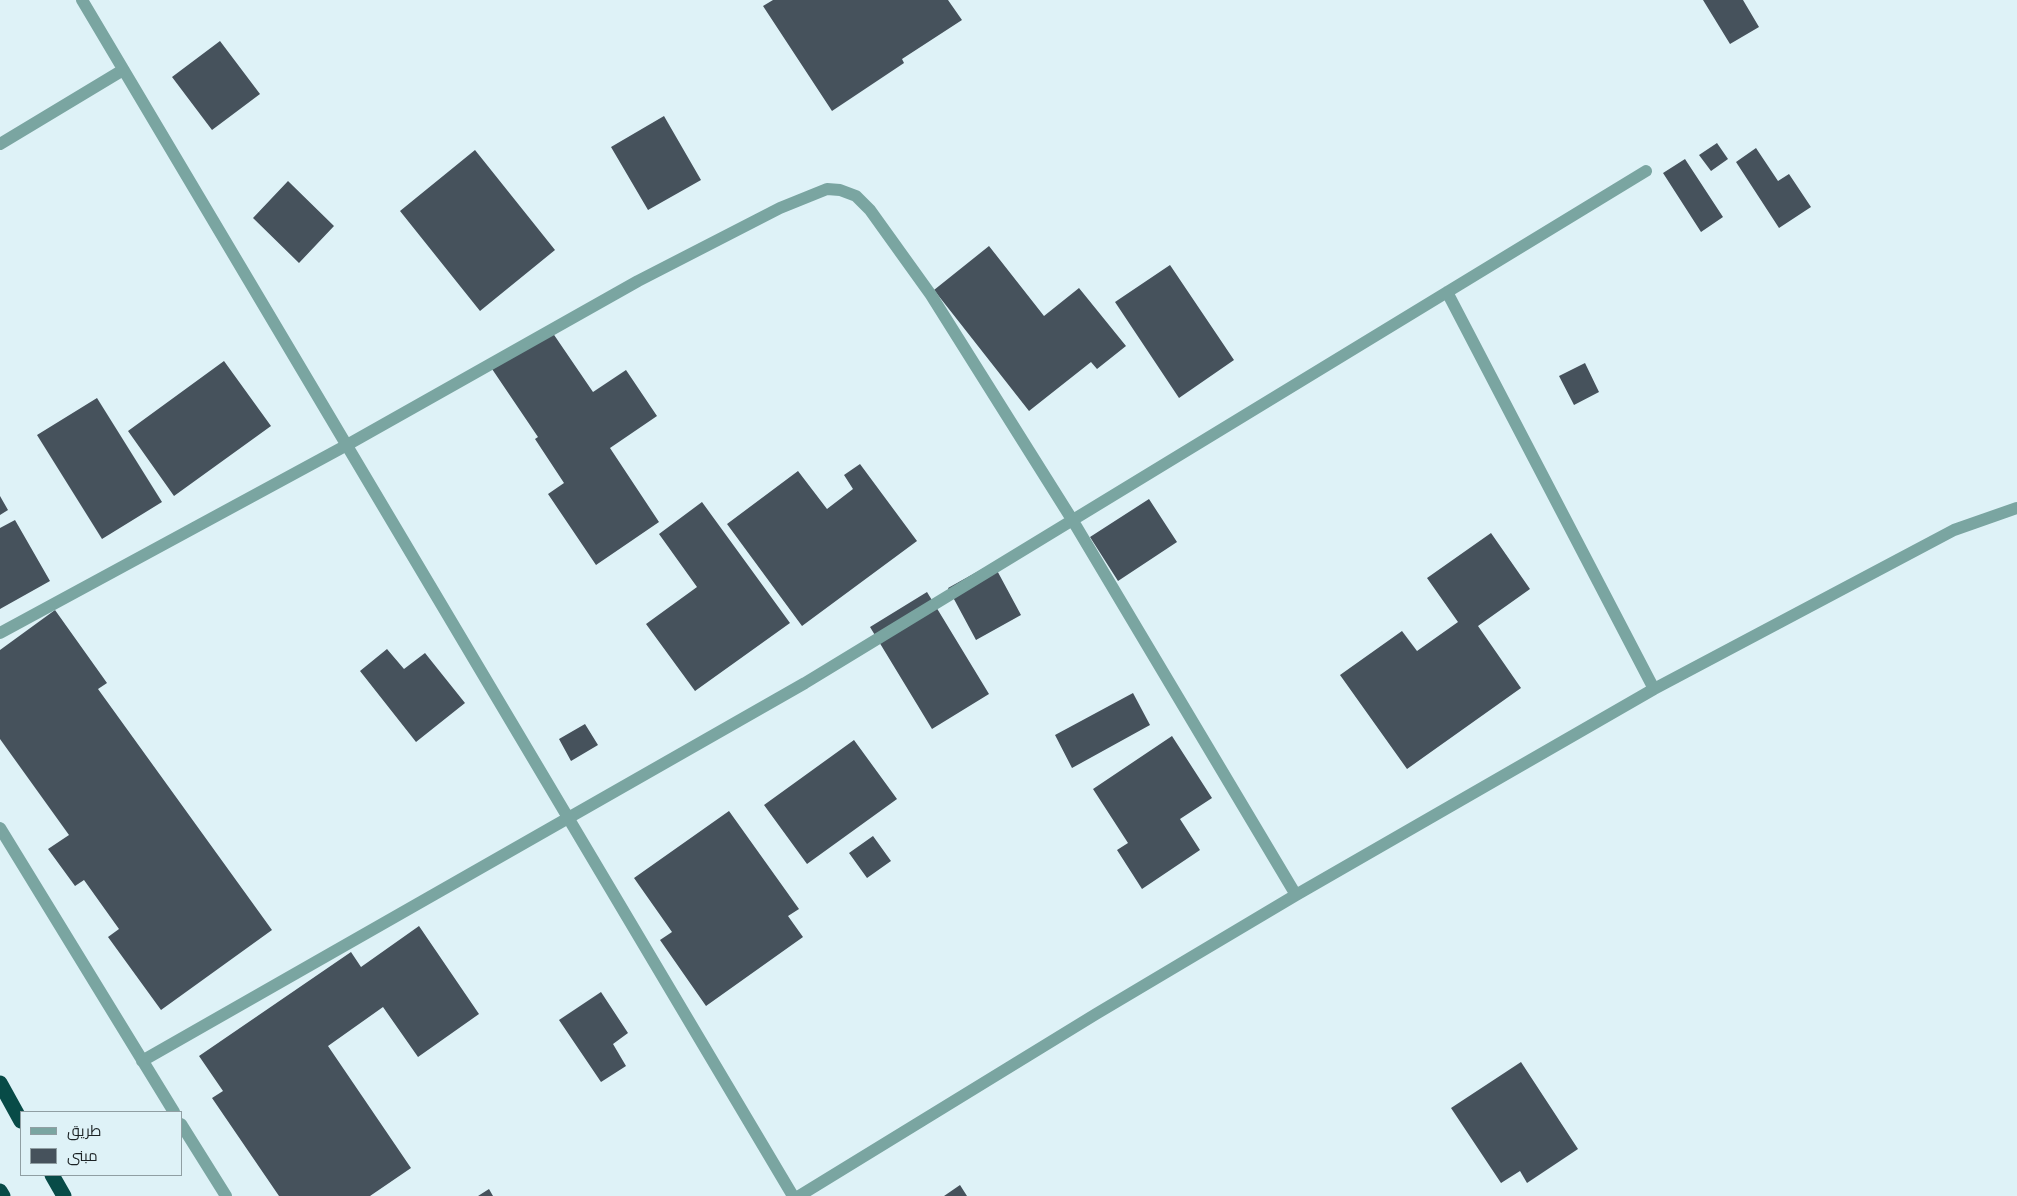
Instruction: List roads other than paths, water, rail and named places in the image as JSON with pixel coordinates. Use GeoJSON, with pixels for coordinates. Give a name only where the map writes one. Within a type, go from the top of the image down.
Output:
{"type":"FeatureCollection","features":[{"type":"Feature","properties":{"kind":"highway"},"geometry":{"type":"LineString","coordinates":[[0,1083],[20,1119]]}},
{"type":"Feature","properties":{"kind":"highway"},"geometry":{"type":"LineString","coordinates":[[53,1176],[64,1196]]}},
{"type":"Feature","properties":{"kind":"highway"},"geometry":{"type":"LineString","coordinates":[[0,1191],[3,1196]]}},
{"type":"Feature","properties":{"kind":"street"},"geometry":{"type":"LineString","coordinates":[[82,0],[793,1196]]}},
{"type":"Feature","properties":{"kind":"street"},"geometry":{"type":"LineString","coordinates":[[0,144],[123,70]]}},
{"type":"Feature","properties":{"kind":"street"},"geometry":{"type":"LineString","coordinates":[[142,1061],[805,683],[1646,171]]}},
{"type":"Feature","properties":{"kind":"street"},"geometry":{"type":"LineString","coordinates":[[0,633],[347,445],[638,281],[780,208],[827,189],[840,190],[856,196],[870,210],[931,295],[1073,521],[1296,895]]}},
{"type":"Feature","properties":{"kind":"street"},"geometry":{"type":"LineString","coordinates":[[1447,292],[1654,689]]}},
{"type":"Feature","properties":{"kind":"street"},"geometry":{"type":"LineString","coordinates":[[798,1196],[1096,1014],[1296,895],[1654,689],[1954,530],[2017,508]]}},
{"type":"Feature","properties":{"kind":"street"},"geometry":{"type":"LineString","coordinates":[[0,828],[173,1111]]}},
{"type":"Feature","properties":{"kind":"street"},"geometry":{"type":"LineString","coordinates":[[182,1126],[226,1196]]}}]}
